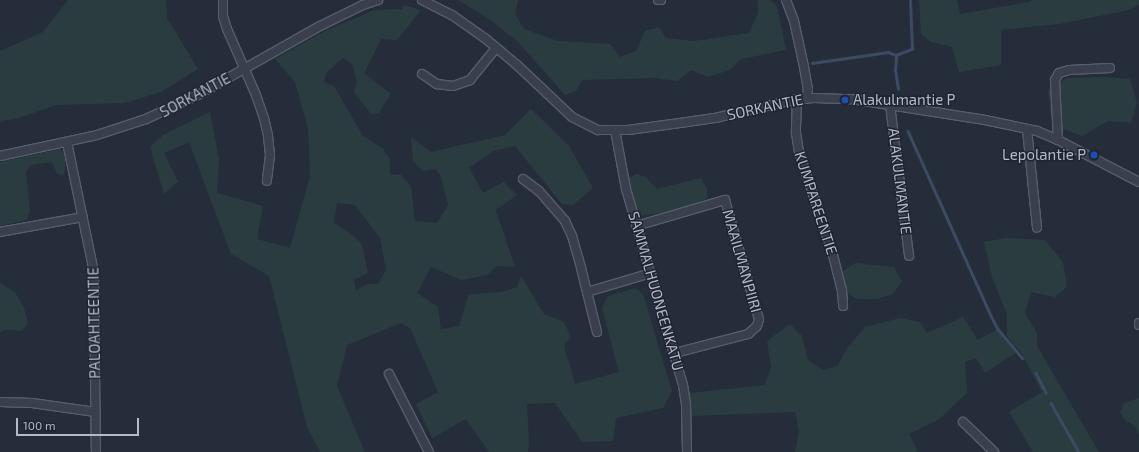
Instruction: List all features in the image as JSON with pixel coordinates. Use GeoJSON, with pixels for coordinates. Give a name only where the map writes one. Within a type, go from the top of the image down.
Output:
{"type":"FeatureCollection","features":[{"type":"Feature","properties":{"kind":"street"},"geometry":{"type":"LineString","coordinates":[[223,0],[223,16],[227,29],[256,95],[268,136],[270,155],[267,181]]}},
{"type":"Feature","properties":{"kind":"street","name":"SORKANTIE"},"geometry":{"type":"LineString","coordinates":[[0,156],[67,142],[146,120],[170,109],[320,26],[363,5],[378,0]]}},
{"type":"Feature","properties":{"kind":"street","name":"SORKANTIE"},"geometry":{"type":"LineString","coordinates":[[422,0],[452,15],[517,65],[572,117],[598,130],[615,130],[715,118],[797,99],[851,99],[985,120],[1037,131],[1058,140],[1139,182]]}},
{"type":"Feature","properties":{"kind":"street"},"geometry":{"type":"LineString","coordinates":[[786,0],[794,21],[804,67],[808,90],[806,98]]}},
{"type":"Feature","properties":{"kind":"street"},"geometry":{"type":"LineString","coordinates":[[422,74],[437,84],[453,86],[470,80],[496,48]]}},
{"type":"Feature","properties":{"kind":"street"},"geometry":{"type":"LineString","coordinates":[[1058,140],[1055,80],[1059,73],[1069,70],[1110,68]]}},
{"type":"Feature","properties":{"kind":"street","name":"KUMPAREENTIE"},"geometry":{"type":"LineString","coordinates":[[797,99],[796,133],[799,152],[833,255],[842,290],[844,306]]}},
{"type":"Feature","properties":{"kind":"street","name":"ALAKULMANTIE"},"geometry":{"type":"LineString","coordinates":[[890,105],[909,256]]}},
{"type":"Feature","properties":{"kind":"street"},"geometry":{"type":"LineString","coordinates":[[1027,129],[1036,227]]}},
{"type":"Feature","properties":{"kind":"street","name":"SAMMALHUONEENKATU"},"geometry":{"type":"LineString","coordinates":[[615,130],[626,189],[675,353],[686,404],[687,452]]}},
{"type":"Feature","properties":{"kind":"street","name":"PALOAHTEENTIE"},"geometry":{"type":"LineString","coordinates":[[67,142],[94,272],[96,452]]}},
{"type":"Feature","properties":{"kind":"street"},"geometry":{"type":"LineString","coordinates":[[523,179],[539,191],[565,221],[572,236],[597,332]]}},
{"type":"Feature","properties":{"kind":"street","name":"MAAILMANPIIRI"},"geometry":{"type":"LineString","coordinates":[[636,226],[725,200],[758,319],[757,326],[748,334],[675,353]]}},
{"type":"Feature","properties":{"kind":"street"},"geometry":{"type":"LineString","coordinates":[[0,232],[83,217]]}},
{"type":"Feature","properties":{"kind":"street"},"geometry":{"type":"LineString","coordinates":[[587,292],[651,273]]}},
{"type":"Feature","properties":{"kind":"street"},"geometry":{"type":"LineString","coordinates":[[389,374],[429,452]]}},
{"type":"Feature","properties":{"kind":"street"},"geometry":{"type":"LineString","coordinates":[[0,402],[32,403],[95,412]]}},
{"type":"Feature","properties":{"kind":"street"},"geometry":{"type":"LineString","coordinates":[[963,422],[994,452]]}},
{"type":"Feature","properties":{"kind":"shaded area"},"geometry":{"type":"Polygon","coordinates":[[[68,0],[166,0],[167,18],[198,69],[161,92],[125,103],[56,105],[19,118],[0,121],[0,51],[43,32],[68,0]]]}},
{"type":"Feature","properties":{"kind":"shaded area"},"geometry":{"type":"Polygon","coordinates":[[[458,0],[518,0],[515,14],[524,29],[558,41],[610,44],[620,57],[636,51],[645,31],[659,27],[666,38],[694,41],[749,33],[758,13],[758,0],[770,0],[777,6],[786,50],[741,59],[730,70],[708,77],[691,70],[677,81],[654,78],[582,80],[576,91],[565,95],[519,43],[492,21],[458,0]]]}},
{"type":"Feature","properties":{"kind":"shaded area"},"geometry":{"type":"Polygon","coordinates":[[[919,0],[957,0],[960,14],[1029,2],[1032,0],[1139,0],[1139,5],[1129,10],[1059,24],[1001,30],[1001,65],[959,72],[952,47],[931,42],[921,34],[919,0]]]}},
{"type":"Feature","properties":{"kind":"shaded area"},"geometry":{"type":"Polygon","coordinates":[[[404,5],[421,10],[397,40],[381,39],[364,73],[391,94],[379,113],[371,114],[354,92],[357,82],[352,64],[343,58],[326,73],[324,82],[334,86],[363,136],[382,148],[390,159],[390,175],[400,174],[411,186],[415,221],[437,223],[448,205],[441,177],[436,169],[423,171],[413,161],[411,137],[431,152],[505,135],[531,109],[569,146],[593,188],[573,205],[562,204],[515,146],[494,151],[469,168],[483,193],[504,182],[517,195],[496,210],[515,267],[497,266],[487,275],[461,280],[431,267],[417,293],[438,307],[441,329],[459,326],[469,294],[501,292],[517,287],[521,276],[544,314],[564,322],[571,337],[564,346],[575,384],[619,372],[602,308],[608,296],[635,288],[643,294],[672,391],[663,408],[616,418],[613,441],[582,442],[555,403],[527,404],[528,452],[489,452],[466,419],[432,438],[416,404],[438,392],[410,328],[401,323],[347,345],[337,386],[365,452],[320,452],[307,427],[269,276],[231,254],[189,142],[164,153],[178,182],[164,194],[150,147],[163,135],[210,112],[219,158],[217,193],[263,206],[257,239],[290,248],[310,176],[308,128],[295,82],[275,59],[325,31],[375,10],[402,9],[404,5]],[[337,203],[334,223],[349,232],[362,244],[368,273],[354,280],[356,290],[368,284],[378,284],[386,270],[380,238],[355,205],[337,203]]]}},
{"type":"Feature","properties":{"kind":"shaded area"},"geometry":{"type":"Polygon","coordinates":[[[1105,77],[1130,79],[1137,103],[1131,123],[1108,121],[1082,136],[1052,125],[1048,90],[1066,78],[1105,77]]]}},
{"type":"Feature","properties":{"kind":"shaded area"},"geometry":{"type":"Polygon","coordinates":[[[60,149],[64,152],[65,157],[65,170],[63,175],[57,174],[52,162],[31,165],[26,172],[30,212],[26,220],[0,226],[0,162],[60,149]]]}},
{"type":"Feature","properties":{"kind":"shaded area"},"geometry":{"type":"Polygon","coordinates":[[[636,174],[646,177],[657,189],[701,178],[707,189],[707,199],[678,210],[640,216],[635,212],[629,178],[636,174]]]}},
{"type":"Feature","properties":{"kind":"shaded area"},"geometry":{"type":"Polygon","coordinates":[[[1006,238],[1045,240],[1063,262],[1067,287],[1055,297],[1031,292],[1025,313],[1037,333],[1037,346],[1099,452],[1033,452],[1009,412],[1042,392],[1022,354],[1007,336],[1007,314],[992,277],[984,242],[1006,238]]]}},
{"type":"Feature","properties":{"kind":"shaded area"},"geometry":{"type":"Polygon","coordinates":[[[855,263],[894,267],[902,281],[893,294],[877,299],[858,299],[850,295],[845,287],[842,272],[855,263]]]}},
{"type":"Feature","properties":{"kind":"shaded area"},"geometry":{"type":"Polygon","coordinates":[[[0,283],[15,292],[24,308],[28,323],[22,331],[4,330],[0,333],[0,283]]]}},
{"type":"Feature","properties":{"kind":"shaded area"},"geometry":{"type":"Polygon","coordinates":[[[963,317],[978,340],[998,329],[1017,352],[985,373],[976,358],[965,362],[967,393],[938,420],[909,434],[918,452],[795,452],[799,431],[795,412],[691,416],[690,393],[765,385],[771,367],[767,341],[790,324],[802,336],[808,360],[823,370],[837,366],[848,347],[865,327],[900,318],[920,322],[927,333],[963,317]]]}},
{"type":"Feature","properties":{"kind":"shaded area"},"geometry":{"type":"Polygon","coordinates":[[[1139,398],[1139,435],[1135,426],[1126,421],[1120,413],[1124,403],[1139,398]]]}},
{"type":"Feature","properties":{"kind":"waterway"},"geometry":{"type":"LineString","coordinates":[[898,89],[895,71],[896,55],[912,49],[910,0]]}},
{"type":"Feature","properties":{"kind":"waterway"},"geometry":{"type":"LineString","coordinates":[[812,63],[888,52],[896,55]]}},
{"type":"Feature","properties":{"kind":"waterway"},"geometry":{"type":"LineString","coordinates":[[908,131],[991,316],[998,329],[1022,358]]}},
{"type":"Feature","properties":{"kind":"waterway"},"geometry":{"type":"LineString","coordinates":[[1036,373],[1046,393]]}},
{"type":"Feature","properties":{"kind":"waterway"},"geometry":{"type":"LineString","coordinates":[[1051,403],[1079,452]]}},
{"type":"Feature","properties":{"kind":"place","name":"Alakulmantie P"},"geometry":{"type":"Point","coordinates":[845,100]}},
{"type":"Feature","properties":{"kind":"place","name":"Lepolantie P"},"geometry":{"type":"Point","coordinates":[1094,155]}}]}
